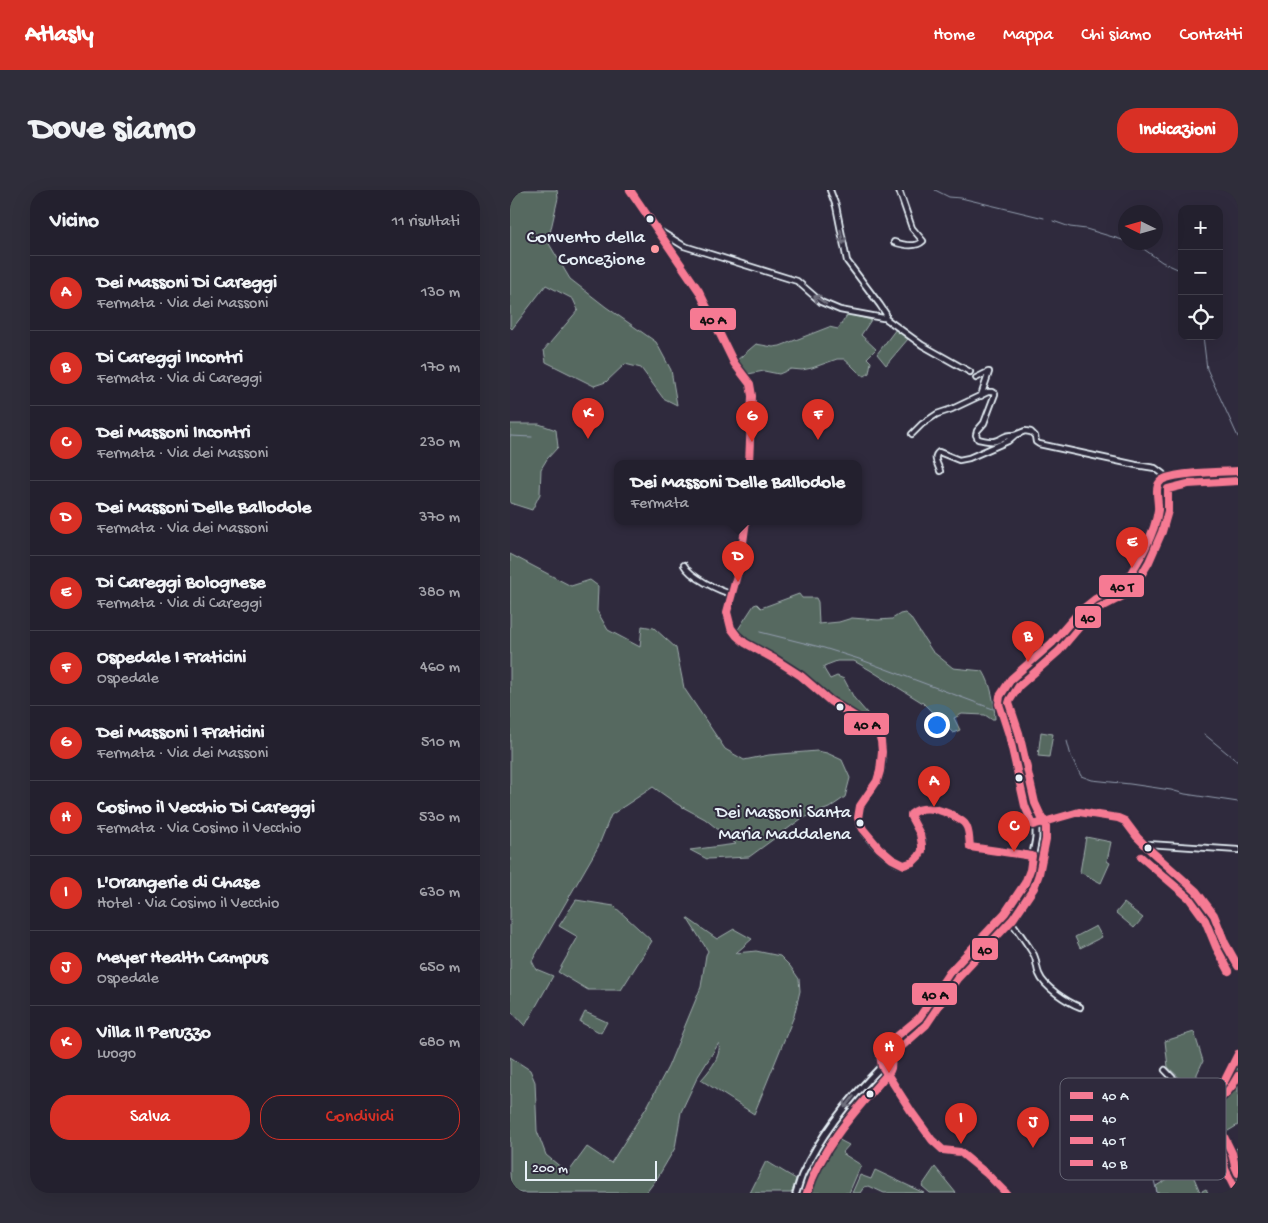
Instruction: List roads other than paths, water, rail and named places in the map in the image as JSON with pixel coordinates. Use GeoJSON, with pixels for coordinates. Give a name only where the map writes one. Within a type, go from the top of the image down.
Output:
{"type":"FeatureCollection","features":[{"type":"Feature","properties":{"kind":"street"},"geometry":{"type":"LineString","coordinates":[[630,190],[699,291],[734,363],[750,384],[752,396],[749,460]]}},
{"type":"Feature","properties":{"kind":"street"},"geometry":{"type":"LineString","coordinates":[[830,190],[836,206],[847,261],[886,314],[885,318]]}},
{"type":"Feature","properties":{"kind":"street"},"geometry":{"type":"LineString","coordinates":[[894,242],[915,245],[923,241],[912,228],[899,190]]}},
{"type":"Feature","properties":{"kind":"street"},"geometry":{"type":"LineString","coordinates":[[659,232],[684,246],[797,281],[821,302],[840,310],[885,318],[922,345],[970,372]]}},
{"type":"Feature","properties":{"kind":"street"},"geometry":{"type":"LineString","coordinates":[[976,378],[989,372],[981,396]]}},
{"type":"Feature","properties":{"kind":"street"},"geometry":{"type":"LineString","coordinates":[[912,434],[922,424],[937,414],[992,392],[995,394],[984,424],[977,431],[978,439],[995,441],[1007,435],[1015,435]]}},
{"type":"Feature","properties":{"kind":"street"},"geometry":{"type":"LineString","coordinates":[[940,471],[935,458],[939,452],[959,460],[969,458],[1008,441],[1025,430],[1031,432],[1038,444],[1155,468],[1163,474],[1163,480]]}},
{"type":"Feature","properties":{"kind":"street"},"geometry":{"type":"LineString","coordinates":[[1006,1193],[987,1174],[960,1152],[943,1150],[932,1140],[882,1066],[880,1057],[882,1049],[919,1018],[949,973],[1005,914],[1025,883],[1030,870],[1036,830],[1025,806],[1009,736],[999,704],[1000,696],[1011,679],[1045,650],[1080,611],[1095,599],[1125,583],[1149,539],[1158,509],[1157,488],[1163,480],[1175,476],[1238,471]]}},
{"type":"Feature","properties":{"kind":"street"},"geometry":{"type":"LineString","coordinates":[[745,525],[740,564],[727,612],[728,621],[732,630],[739,638],[802,677],[830,701],[866,724],[879,737],[882,746],[881,769],[877,780],[860,806],[858,818],[866,834],[893,860],[904,865],[909,864],[921,853],[922,842],[911,816],[912,812],[930,808],[951,815],[964,822],[967,826],[970,847],[1032,856]]}},
{"type":"Feature","properties":{"kind":"street"},"geometry":{"type":"LineString","coordinates":[[684,565],[687,570],[712,586],[732,594]]}},
{"type":"Feature","properties":{"kind":"street"},"geometry":{"type":"LineString","coordinates":[[1033,825],[1079,812],[1118,818],[1125,821],[1151,852],[1196,890],[1214,915],[1225,943],[1238,966]]}},
{"type":"Feature","properties":{"kind":"street"},"geometry":{"type":"LineString","coordinates":[[1146,845],[1238,850]]}},
{"type":"Feature","properties":{"kind":"street"},"geometry":{"type":"LineString","coordinates":[[1005,914],[1036,958],[1038,973],[1045,984],[1054,992],[1080,1007]]}},
{"type":"Feature","properties":{"kind":"street"},"geometry":{"type":"LineString","coordinates":[[1226,1078],[1238,1054]]}},
{"type":"Feature","properties":{"kind":"street"},"geometry":{"type":"LineString","coordinates":[[796,1193],[802,1175],[829,1127],[866,1082],[882,1066]]}},
{"type":"Feature","properties":{"kind":"street"},"geometry":{"type":"LineString","coordinates":[[1165,1070],[1173,1078]]}},
{"type":"Feature","properties":{"kind":"street"},"geometry":{"type":"LineString","coordinates":[[1226,1172],[1237,1193]]}},
{"type":"Feature","properties":{"kind":"waterway"},"geometry":{"type":"LineString","coordinates":[[935,190],[949,197],[961,198],[1044,218]]}},
{"type":"Feature","properties":{"kind":"waterway"},"geometry":{"type":"LineString","coordinates":[[1053,221],[1118,239]]}},
{"type":"Feature","properties":{"kind":"waterway"},"geometry":{"type":"LineString","coordinates":[[1145,250],[1162,262],[1178,269]]}},
{"type":"Feature","properties":{"kind":"waterway"},"geometry":{"type":"LineString","coordinates":[[1203,340],[1207,369],[1238,437]]}},
{"type":"Feature","properties":{"kind":"waterway"},"geometry":{"type":"LineString","coordinates":[[510,436],[532,437]]}},
{"type":"Feature","properties":{"kind":"waterway"},"geometry":{"type":"LineString","coordinates":[[760,632],[859,659],[993,709]]}},
{"type":"Feature","properties":{"kind":"waterway"},"geometry":{"type":"LineString","coordinates":[[1204,734],[1238,762]]}},
{"type":"Feature","properties":{"kind":"waterway"},"geometry":{"type":"LineString","coordinates":[[1067,741],[1071,756],[1081,776],[1092,780],[1171,790],[1238,802]]}},
{"type":"Feature","properties":{"kind":"waterway"},"geometry":{"type":"LineString","coordinates":[[1154,1180],[1157,1193]]}},
{"type":"Feature","properties":{"kind":"place","name":"Convento della Concezione"},"geometry":{"type":"Point","coordinates":[655,249]}},
{"type":"Feature","properties":{"kind":"place","name":"Villa Il Peruzzo"},"geometry":{"type":"Point","coordinates":[588,439]}},
{"type":"Feature","properties":{"kind":"place","name":"Ospedale I Fraticini"},"geometry":{"type":"Point","coordinates":[818,440]}},
{"type":"Feature","properties":{"kind":"place","name":"Dei Massoni I Fraticini"},"geometry":{"type":"Point","coordinates":[752,442]}},
{"type":"Feature","properties":{"kind":"place","name":"Di Careggi Bolognese"},"geometry":{"type":"Point","coordinates":[1132,568]}},
{"type":"Feature","properties":{"kind":"place","name":"Dei Massoni Delle Ballodole"},"geometry":{"type":"Point","coordinates":[738,582]}},
{"type":"Feature","properties":{"kind":"place","name":"Di Careggi Incontri"},"geometry":{"type":"Point","coordinates":[1028,662]}},
{"type":"Feature","properties":{"kind":"place","name":"Dei Massoni Di Careggi"},"geometry":{"type":"Point","coordinates":[934,807]}},
{"type":"Feature","properties":{"kind":"place","name":"Dei Massoni Santa Maria Maddalena"},"geometry":{"type":"Point","coordinates":[860,823]}},
{"type":"Feature","properties":{"kind":"place","name":"Dei Massoni Incontri"},"geometry":{"type":"Point","coordinates":[1014,852]}},
{"type":"Feature","properties":{"kind":"place","name":"Cosimo il Vecchio Di Careggi"},"geometry":{"type":"Point","coordinates":[889,1073]}},
{"type":"Feature","properties":{"kind":"place","name":"L'Orangerie di Chase"},"geometry":{"type":"Point","coordinates":[961,1144]}},
{"type":"Feature","properties":{"kind":"place","name":"Meyer Health Campus"},"geometry":{"type":"Point","coordinates":[1033,1148]}}]}
